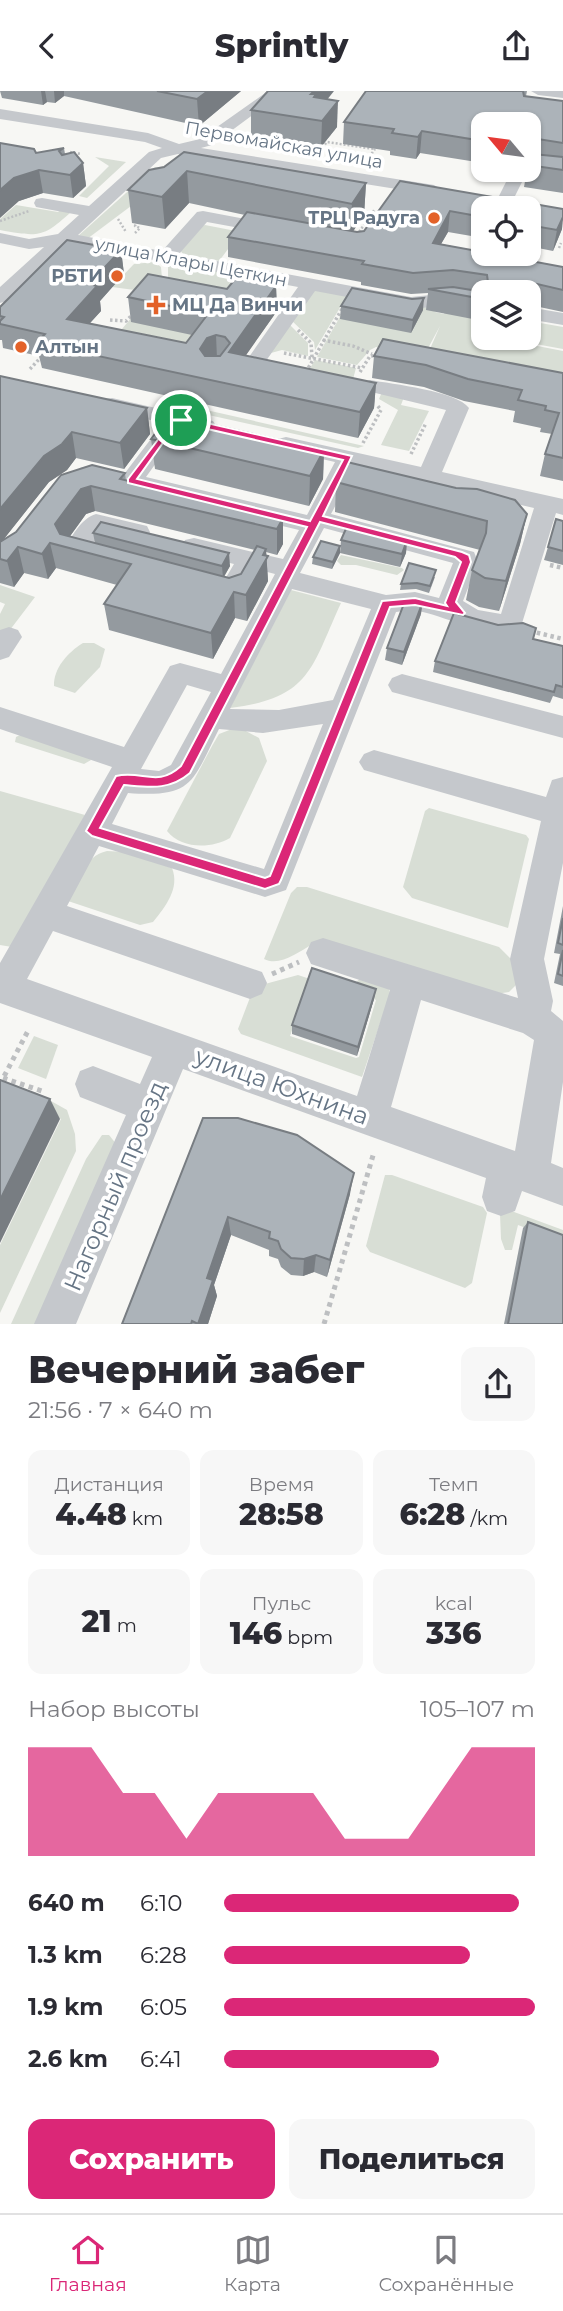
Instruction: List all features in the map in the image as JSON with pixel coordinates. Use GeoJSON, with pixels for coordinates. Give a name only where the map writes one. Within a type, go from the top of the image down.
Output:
{"type":"FeatureCollection","features":[{"type":"Feature","properties":{"kind":"street"},"geometry":{"type":"LineString","coordinates":[[0,297],[155,155],[194,146],[215,137],[278,91]]}},
{"type":"Feature","properties":{"kind":"street"},"geometry":{"type":"LineString","coordinates":[[538,91],[562,100]]}},
{"type":"Feature","properties":{"kind":"street","name":"Первомайская улица"},"geometry":{"type":"LineString","coordinates":[[0,114],[148,138],[178,149],[451,193]]}},
{"type":"Feature","properties":{"kind":"street"},"geometry":{"type":"LineString","coordinates":[[385,202],[398,184]]}},
{"type":"Feature","properties":{"kind":"street"},"geometry":{"type":"LineString","coordinates":[[38,206],[92,212]]}},
{"type":"Feature","properties":{"kind":"street"},"geometry":{"type":"LineString","coordinates":[[166,257],[203,216],[292,233]]}},
{"type":"Feature","properties":{"kind":"street","name":"улица Клары Цеткин"},"geometry":{"type":"LineString","coordinates":[[0,238],[29,244],[63,239],[411,303],[450,299],[471,303]]}},
{"type":"Feature","properties":{"kind":"street"},"geometry":{"type":"LineString","coordinates":[[0,245],[46,254]]}},
{"type":"Feature","properties":{"kind":"street"},"geometry":{"type":"LineString","coordinates":[[0,275],[27,251]]}},
{"type":"Feature","properties":{"kind":"street"},"geometry":{"type":"LineString","coordinates":[[252,368],[310,284]]}},
{"type":"Feature","properties":{"kind":"street"},"geometry":{"type":"LineString","coordinates":[[541,315],[563,319]]}},
{"type":"Feature","properties":{"kind":"street"},"geometry":{"type":"LineString","coordinates":[[367,386],[449,403],[458,408],[429,476]]}},
{"type":"Feature","properties":{"kind":"street"},"geometry":{"type":"LineString","coordinates":[[97,401],[232,432]]}},
{"type":"Feature","properties":{"kind":"street"},"geometry":{"type":"LineString","coordinates":[[131,481],[194,401]]}},
{"type":"Feature","properties":{"kind":"street"},"geometry":{"type":"LineString","coordinates":[[127,565],[75,551],[96,521],[249,559],[386,604],[415,601],[510,626],[555,505],[429,476],[356,451],[271,440]]}},
{"type":"Feature","properties":{"kind":"street"},"geometry":{"type":"LineString","coordinates":[[0,718],[161,783],[175,778],[186,769],[313,526],[356,451]]}},
{"type":"Feature","properties":{"kind":"street"},"geometry":{"type":"LineString","coordinates":[[64,485],[80,474],[95,473],[313,526],[465,558],[466,562],[450,603],[460,613]]}},
{"type":"Feature","properties":{"kind":"street"},"geometry":{"type":"LineString","coordinates":[[168,508],[242,526],[263,523],[313,526]]}},
{"type":"Feature","properties":{"kind":"street"},"geometry":{"type":"LineString","coordinates":[[192,582],[231,592],[249,559]]}},
{"type":"Feature","properties":{"kind":"street"},"geometry":{"type":"LineString","coordinates":[[92,831],[265,883],[275,880],[386,604]]}},
{"type":"Feature","properties":{"kind":"street"},"geometry":{"type":"LineString","coordinates":[[2,987],[180,673],[228,686]]}},
{"type":"Feature","properties":{"kind":"street"},"geometry":{"type":"LineString","coordinates":[[402,685],[563,727]]}},
{"type":"Feature","properties":{"kind":"street"},"geometry":{"type":"LineString","coordinates":[[213,717],[256,724],[294,721],[345,708]]}},
{"type":"Feature","properties":{"kind":"street"},"geometry":{"type":"LineString","coordinates":[[374,762],[560,801],[527,958],[536,1001],[532,1019]]}},
{"type":"Feature","properties":{"kind":"street"},"geometry":{"type":"LineString","coordinates":[[45,914],[250,983]]}},
{"type":"Feature","properties":{"kind":"street"},"geometry":{"type":"LineString","coordinates":[[323,953],[532,1019],[549,1029],[552,1038],[526,1181]]}},
{"type":"Feature","properties":{"kind":"street"},"geometry":{"type":"LineString","coordinates":[[372,1135],[410,980]]}},
{"type":"Feature","properties":{"kind":"street","name":"улица Юхнина"},"geometry":{"type":"LineString","coordinates":[[2,987],[174,1048],[372,1135],[526,1181]]}},
{"type":"Feature","properties":{"kind":"street","name":"Нагорный проезд"},"geometry":{"type":"LineString","coordinates":[[55,1324],[174,1048]]}},
{"type":"Feature","properties":{"kind":"street"},"geometry":{"type":"LineString","coordinates":[[93,1084],[149,1106]]}},
{"type":"Feature","properties":{"kind":"path"},"geometry":{"type":"LineString","coordinates":[[257,129],[251,137],[322,148],[327,142],[374,149]]}},
{"type":"Feature","properties":{"kind":"path"},"geometry":{"type":"LineString","coordinates":[[272,144],[275,140]]}},
{"type":"Feature","properties":{"kind":"path"},"geometry":{"type":"LineString","coordinates":[[367,160],[380,141]]}},
{"type":"Feature","properties":{"kind":"path"},"geometry":{"type":"LineString","coordinates":[[70,152],[81,154]]}},
{"type":"Feature","properties":{"kind":"path"},"geometry":{"type":"LineString","coordinates":[[0,221],[38,206]]}},
{"type":"Feature","properties":{"kind":"path"},"geometry":{"type":"LineString","coordinates":[[118,219],[126,232]]}},
{"type":"Feature","properties":{"kind":"path"},"geometry":{"type":"LineString","coordinates":[[135,233],[140,228],[135,226],[137,221]]}},
{"type":"Feature","properties":{"kind":"path"},"geometry":{"type":"LineString","coordinates":[[559,248],[561,243]]}},
{"type":"Feature","properties":{"kind":"path"},"geometry":{"type":"LineString","coordinates":[[305,373],[352,292]]}},
{"type":"Feature","properties":{"kind":"path"},"geometry":{"type":"LineString","coordinates":[[110,320],[126,321],[134,312]]}},
{"type":"Feature","properties":{"kind":"path"},"geometry":{"type":"LineString","coordinates":[[286,319],[311,342],[312,358]]}},
{"type":"Feature","properties":{"kind":"path"},"geometry":{"type":"LineString","coordinates":[[323,340],[386,357]]}},
{"type":"Feature","properties":{"kind":"path"},"geometry":{"type":"LineString","coordinates":[[30,369],[50,347]]}},
{"type":"Feature","properties":{"kind":"path"},"geometry":{"type":"LineString","coordinates":[[252,368],[283,352],[312,358],[367,386],[381,409],[356,451]]}},
{"type":"Feature","properties":{"kind":"path"},"geometry":{"type":"LineString","coordinates":[[510,626],[563,639]]}},
{"type":"Feature","properties":{"kind":"path"},"geometry":{"type":"LineString","coordinates":[[250,983],[323,953]]}},
{"type":"Feature","properties":{"kind":"path"},"geometry":{"type":"LineString","coordinates":[[29,1029],[2,1081],[45,1092]]}},
{"type":"Feature","properties":{"kind":"path"},"geometry":{"type":"LineString","coordinates":[[324,1324],[372,1135]]}},
{"type":"Feature","properties":{"kind":"shaded area"},"geometry":{"type":"Polygon","coordinates":[[[95,157],[126,162],[87,198],[79,196],[109,166],[95,157]]]}},
{"type":"Feature","properties":{"kind":"shaded area"},"geometry":{"type":"Polygon","coordinates":[[[155,167],[179,170],[87,239],[77,237],[155,167]]]}},
{"type":"Feature","properties":{"kind":"shaded area"},"geometry":{"type":"Polygon","coordinates":[[[16,205],[58,212],[62,209],[72,211],[47,231],[40,233],[24,234],[0,230],[0,219],[16,205]]]}},
{"type":"Feature","properties":{"kind":"shaded area"},"geometry":{"type":"Polygon","coordinates":[[[201,226],[241,232],[219,261],[183,254],[180,250],[201,226]]]}},
{"type":"Feature","properties":{"kind":"shaded area"},"geometry":{"type":"Polygon","coordinates":[[[172,261],[242,276],[225,297],[165,285],[168,263],[172,261]]]}},
{"type":"Feature","properties":{"kind":"shaded area"},"geometry":{"type":"Polygon","coordinates":[[[154,262],[161,267],[162,278],[142,291],[112,287],[134,264],[154,262]]]}},
{"type":"Feature","properties":{"kind":"shaded area"},"geometry":{"type":"Polygon","coordinates":[[[312,287],[348,294],[315,350],[314,342],[290,319],[312,287]]]}},
{"type":"Feature","properties":{"kind":"shaded area"},"geometry":{"type":"Polygon","coordinates":[[[353,294],[389,311],[431,306],[435,312],[444,314],[450,302],[471,306],[471,350],[541,350],[541,347],[563,351],[563,371],[558,385],[426,358],[440,326],[426,352],[376,347],[357,365],[317,357],[353,294]]]}},
{"type":"Feature","properties":{"kind":"shaded area"},"geometry":{"type":"Polygon","coordinates":[[[147,299],[196,336],[189,345],[117,335],[147,299]]]}},
{"type":"Feature","properties":{"kind":"shaded area"},"geometry":{"type":"Polygon","coordinates":[[[287,322],[308,343],[308,356],[282,350],[271,353],[287,322]]]}},
{"type":"Feature","properties":{"kind":"shaded area"},"geometry":{"type":"Polygon","coordinates":[[[541,323],[563,327],[563,349],[541,345],[541,323]]]}},
{"type":"Feature","properties":{"kind":"shaded area"},"geometry":{"type":"Polygon","coordinates":[[[315,360],[356,368],[352,383],[307,373],[315,360]]]}},
{"type":"Feature","properties":{"kind":"shaded area"},"geometry":{"type":"Polygon","coordinates":[[[382,392],[404,397],[401,405],[429,411],[409,451],[381,445],[398,410],[379,399],[382,392]]]}},
{"type":"Feature","properties":{"kind":"shaded area"},"geometry":{"type":"Polygon","coordinates":[[[193,407],[364,446],[358,448],[195,412],[193,407]]]}},
{"type":"Feature","properties":{"kind":"shaded area"},"geometry":{"type":"Polygon","coordinates":[[[341,555],[404,570],[397,575],[356,565],[341,565],[337,561],[341,555]]]}},
{"type":"Feature","properties":{"kind":"shaded area"},"geometry":{"type":"Polygon","coordinates":[[[0,585],[35,597],[0,643],[0,614],[5,604],[0,602],[0,585]]]}},
{"type":"Feature","properties":{"kind":"shaded area"},"geometry":{"type":"Polygon","coordinates":[[[291,590],[341,603],[314,662],[293,688],[277,697],[230,708],[291,590]]]}},
{"type":"Feature","properties":{"kind":"shaded area"},"geometry":{"type":"Polygon","coordinates":[[[83,643],[94,643],[105,649],[100,667],[75,693],[54,686],[62,661],[83,643]]]}},
{"type":"Feature","properties":{"kind":"shaded area"},"geometry":{"type":"Polygon","coordinates":[[[232,729],[244,730],[259,738],[267,761],[230,838],[205,845],[180,841],[167,831],[219,734],[232,729]]]}},
{"type":"Feature","properties":{"kind":"shaded area"},"geometry":{"type":"Polygon","coordinates":[[[20,735],[90,757],[91,760],[84,764],[15,742],[20,735]]]}},
{"type":"Feature","properties":{"kind":"shaded area"},"geometry":{"type":"Polygon","coordinates":[[[0,791],[85,815],[12,947],[0,945],[0,791]]]}},
{"type":"Feature","properties":{"kind":"shaded area"},"geometry":{"type":"Polygon","coordinates":[[[429,808],[526,835],[529,839],[508,928],[412,898],[403,887],[425,811],[429,808]]]}},
{"type":"Feature","properties":{"kind":"shaded area"},"geometry":{"type":"Polygon","coordinates":[[[107,851],[125,852],[172,868],[173,890],[153,922],[140,925],[68,901],[87,864],[92,858],[107,851]]]}},
{"type":"Feature","properties":{"kind":"shaded area"},"geometry":{"type":"Polygon","coordinates":[[[297,887],[307,887],[499,947],[511,959],[517,984],[509,992],[496,994],[313,944],[283,960],[264,959],[291,893],[297,887]]]}},
{"type":"Feature","properties":{"kind":"shaded area"},"geometry":{"type":"Polygon","coordinates":[[[298,975],[310,979],[290,1036],[356,1058],[359,1057],[376,1000],[356,991],[354,984],[362,977],[389,987],[390,994],[362,1077],[241,1034],[238,1029],[254,987],[298,975]]]}},
{"type":"Feature","properties":{"kind":"shaded area"},"geometry":{"type":"Polygon","coordinates":[[[34,1036],[58,1045],[46,1079],[18,1068],[34,1036]]]}},
{"type":"Feature","properties":{"kind":"shaded area"},"geometry":{"type":"Polygon","coordinates":[[[35,1092],[67,1110],[75,1134],[76,1151],[0,1313],[0,1245],[61,1119],[28,1106],[35,1092]]]}},
{"type":"Feature","properties":{"kind":"shaded area"},"geometry":{"type":"Polygon","coordinates":[[[102,1135],[109,1135],[117,1145],[39,1324],[11,1324],[86,1159],[102,1135]]]}},
{"type":"Feature","properties":{"kind":"shaded area"},"geometry":{"type":"Polygon","coordinates":[[[385,1175],[392,1175],[483,1207],[487,1213],[472,1283],[465,1288],[370,1252],[366,1246],[385,1175]]]}},
{"type":"Feature","properties":{"kind":"shaded area"},"geometry":{"type":"Polygon","coordinates":[[[506,1209],[563,1230],[563,1242],[518,1225],[512,1250],[505,1250],[501,1239],[500,1214],[506,1209]]]}},
{"type":"Feature","properties":{"kind":"building"},"geometry":{"type":"Polygon","coordinates":[[[157,91],[208,91],[197,99],[157,91]]]}},
{"type":"Feature","properties":{"kind":"building"},"geometry":{"type":"Polygon","coordinates":[[[268,91],[314,91],[311,94],[316,94],[314,97],[338,101],[322,121],[251,110],[268,91]]]}},
{"type":"Feature","properties":{"kind":"building"},"geometry":{"type":"Polygon","coordinates":[[[366,91],[523,91],[524,96],[563,101],[563,143],[541,139],[541,112],[471,112],[471,139],[422,131],[418,137],[392,133],[394,129],[344,122],[366,91]]]}},
{"type":"Feature","properties":{"kind":"building"},"geometry":{"type":"Polygon","coordinates":[[[0,143],[34,149],[36,153],[64,148],[59,151],[62,155],[74,152],[83,163],[70,175],[39,170],[14,178],[0,190],[0,143]]]}},
{"type":"Feature","properties":{"kind":"building"},"geometry":{"type":"Polygon","coordinates":[[[184,152],[366,183],[352,204],[187,171],[162,197],[128,190],[149,170],[164,167],[184,152]]]}},
{"type":"Feature","properties":{"kind":"building"},"geometry":{"type":"Polygon","coordinates":[[[541,155],[563,157],[563,170],[541,167],[541,155]]]}},
{"type":"Feature","properties":{"kind":"building"},"geometry":{"type":"Polygon","coordinates":[[[400,181],[487,196],[471,196],[471,215],[450,211],[433,243],[471,250],[471,266],[541,266],[541,263],[563,267],[563,290],[541,285],[541,280],[488,280],[487,275],[453,270],[413,273],[362,264],[364,261],[228,237],[247,212],[357,232],[364,231],[400,181]]]}},
{"type":"Feature","properties":{"kind":"building"},"geometry":{"type":"Polygon","coordinates":[[[541,205],[563,209],[563,217],[557,230],[541,227],[541,205]]]}},
{"type":"Feature","properties":{"kind":"building"},"geometry":{"type":"Polygon","coordinates":[[[67,240],[121,250],[89,284],[97,286],[67,319],[186,343],[208,314],[128,297],[148,274],[227,289],[236,278],[276,286],[229,352],[376,383],[360,412],[37,343],[45,334],[0,324],[4,317],[0,316],[0,307],[67,240]],[[216,335],[207,338],[200,349],[205,356],[220,356],[230,343],[225,337],[216,335]]]}},
{"type":"Feature","properties":{"kind":"building"},"geometry":{"type":"Polygon","coordinates":[[[453,287],[471,290],[471,297],[428,289],[453,287]]]}},
{"type":"Feature","properties":{"kind":"building"},"geometry":{"type":"Polygon","coordinates":[[[352,288],[412,299],[424,298],[413,320],[341,306],[352,288]]]}},
{"type":"Feature","properties":{"kind":"building"},"geometry":{"type":"Polygon","coordinates":[[[383,339],[563,373],[563,458],[545,454],[559,413],[545,410],[546,406],[518,400],[522,390],[468,379],[426,365],[374,356],[383,339]]]}},
{"type":"Feature","properties":{"kind":"building"},"geometry":{"type":"Polygon","coordinates":[[[0,376],[147,408],[120,443],[72,432],[62,444],[44,456],[0,509],[0,376]]]}},
{"type":"Feature","properties":{"kind":"building"},"geometry":{"type":"Polygon","coordinates":[[[169,415],[324,450],[310,476],[151,439],[169,415]]]}},
{"type":"Feature","properties":{"kind":"building"},"geometry":{"type":"Polygon","coordinates":[[[347,462],[456,488],[477,489],[515,500],[527,514],[506,581],[485,578],[472,570],[486,533],[487,521],[336,482],[347,462]]]}},
{"type":"Feature","properties":{"kind":"building"},"geometry":{"type":"Polygon","coordinates":[[[92,465],[125,473],[120,479],[283,518],[277,529],[91,486],[81,489],[55,524],[60,534],[229,578],[241,574],[257,546],[266,549],[263,555],[268,556],[246,595],[234,592],[211,633],[104,604],[131,564],[50,543],[42,554],[18,547],[7,561],[0,559],[0,542],[16,532],[61,475],[92,465]]]}},
{"type":"Feature","properties":{"kind":"building"},"geometry":{"type":"Polygon","coordinates":[[[556,519],[563,521],[563,551],[548,547],[556,519]]]}},
{"type":"Feature","properties":{"kind":"building"},"geometry":{"type":"Polygon","coordinates":[[[101,522],[229,553],[222,566],[93,533],[101,522]]]}},
{"type":"Feature","properties":{"kind":"building"},"geometry":{"type":"Polygon","coordinates":[[[348,524],[407,540],[402,554],[341,540],[348,524]]]}},
{"type":"Feature","properties":{"kind":"building"},"geometry":{"type":"Polygon","coordinates":[[[321,541],[340,546],[333,562],[313,557],[321,541]]]}},
{"type":"Feature","properties":{"kind":"building"},"geometry":{"type":"Polygon","coordinates":[[[409,563],[436,570],[430,586],[401,584],[409,563]]]}},
{"type":"Feature","properties":{"kind":"building"},"geometry":{"type":"Polygon","coordinates":[[[405,601],[423,601],[404,652],[387,648],[405,601]]]}},
{"type":"Feature","properties":{"kind":"building"},"geometry":{"type":"Polygon","coordinates":[[[454,613],[498,625],[523,623],[536,628],[533,639],[563,646],[563,687],[556,685],[554,692],[435,661],[454,613]]]}},
{"type":"Feature","properties":{"kind":"building"},"geometry":{"type":"Polygon","coordinates":[[[563,918],[563,945],[558,943],[563,918]]]}},
{"type":"Feature","properties":{"kind":"building"},"geometry":{"type":"Polygon","coordinates":[[[563,950],[563,976],[558,974],[563,950]]]}},
{"type":"Feature","properties":{"kind":"building"},"geometry":{"type":"Polygon","coordinates":[[[312,968],[376,989],[358,1047],[292,1025],[312,968]]]}},
{"type":"Feature","properties":{"kind":"building"},"geometry":{"type":"Polygon","coordinates":[[[0,1080],[50,1099],[0,1200],[0,1080]]]}},
{"type":"Feature","properties":{"kind":"building"},"geometry":{"type":"Polygon","coordinates":[[[203,1118],[238,1118],[297,1135],[354,1173],[330,1260],[316,1255],[304,1259],[291,1258],[281,1249],[278,1241],[269,1238],[270,1232],[228,1217],[207,1278],[213,1280],[198,1324],[192,1321],[191,1324],[122,1324],[203,1118]]]}},
{"type":"Feature","properties":{"kind":"building"},"geometry":{"type":"Polygon","coordinates":[[[528,1222],[563,1235],[563,1324],[508,1324],[528,1222]]]}},
{"type":"Feature","properties":{"kind":"place","name":"ТРЦ Радуга"},"geometry":{"type":"Point","coordinates":[434,218]}},
{"type":"Feature","properties":{"kind":"place","name":"РБТИ"},"geometry":{"type":"Point","coordinates":[117,276]}},
{"type":"Feature","properties":{"kind":"place","name":"МЦ Да Винчи"},"geometry":{"type":"Point","coordinates":[156,305]}},
{"type":"Feature","properties":{"kind":"place","name":"Алтын"},"geometry":{"type":"Point","coordinates":[21,347]}},
{"type":"Feature","properties":{"kind":"route"},"geometry":{"type":"LineString","coordinates":[[181,420],[176,419],[131,481],[313,525],[317,518],[458,554],[465,558],[466,562],[450,603],[460,613],[415,601],[386,604],[275,880],[265,883],[92,831],[120,780],[161,783],[175,778],[186,769],[228,686],[309,534],[317,518],[349,458],[181,420]]}}]}
